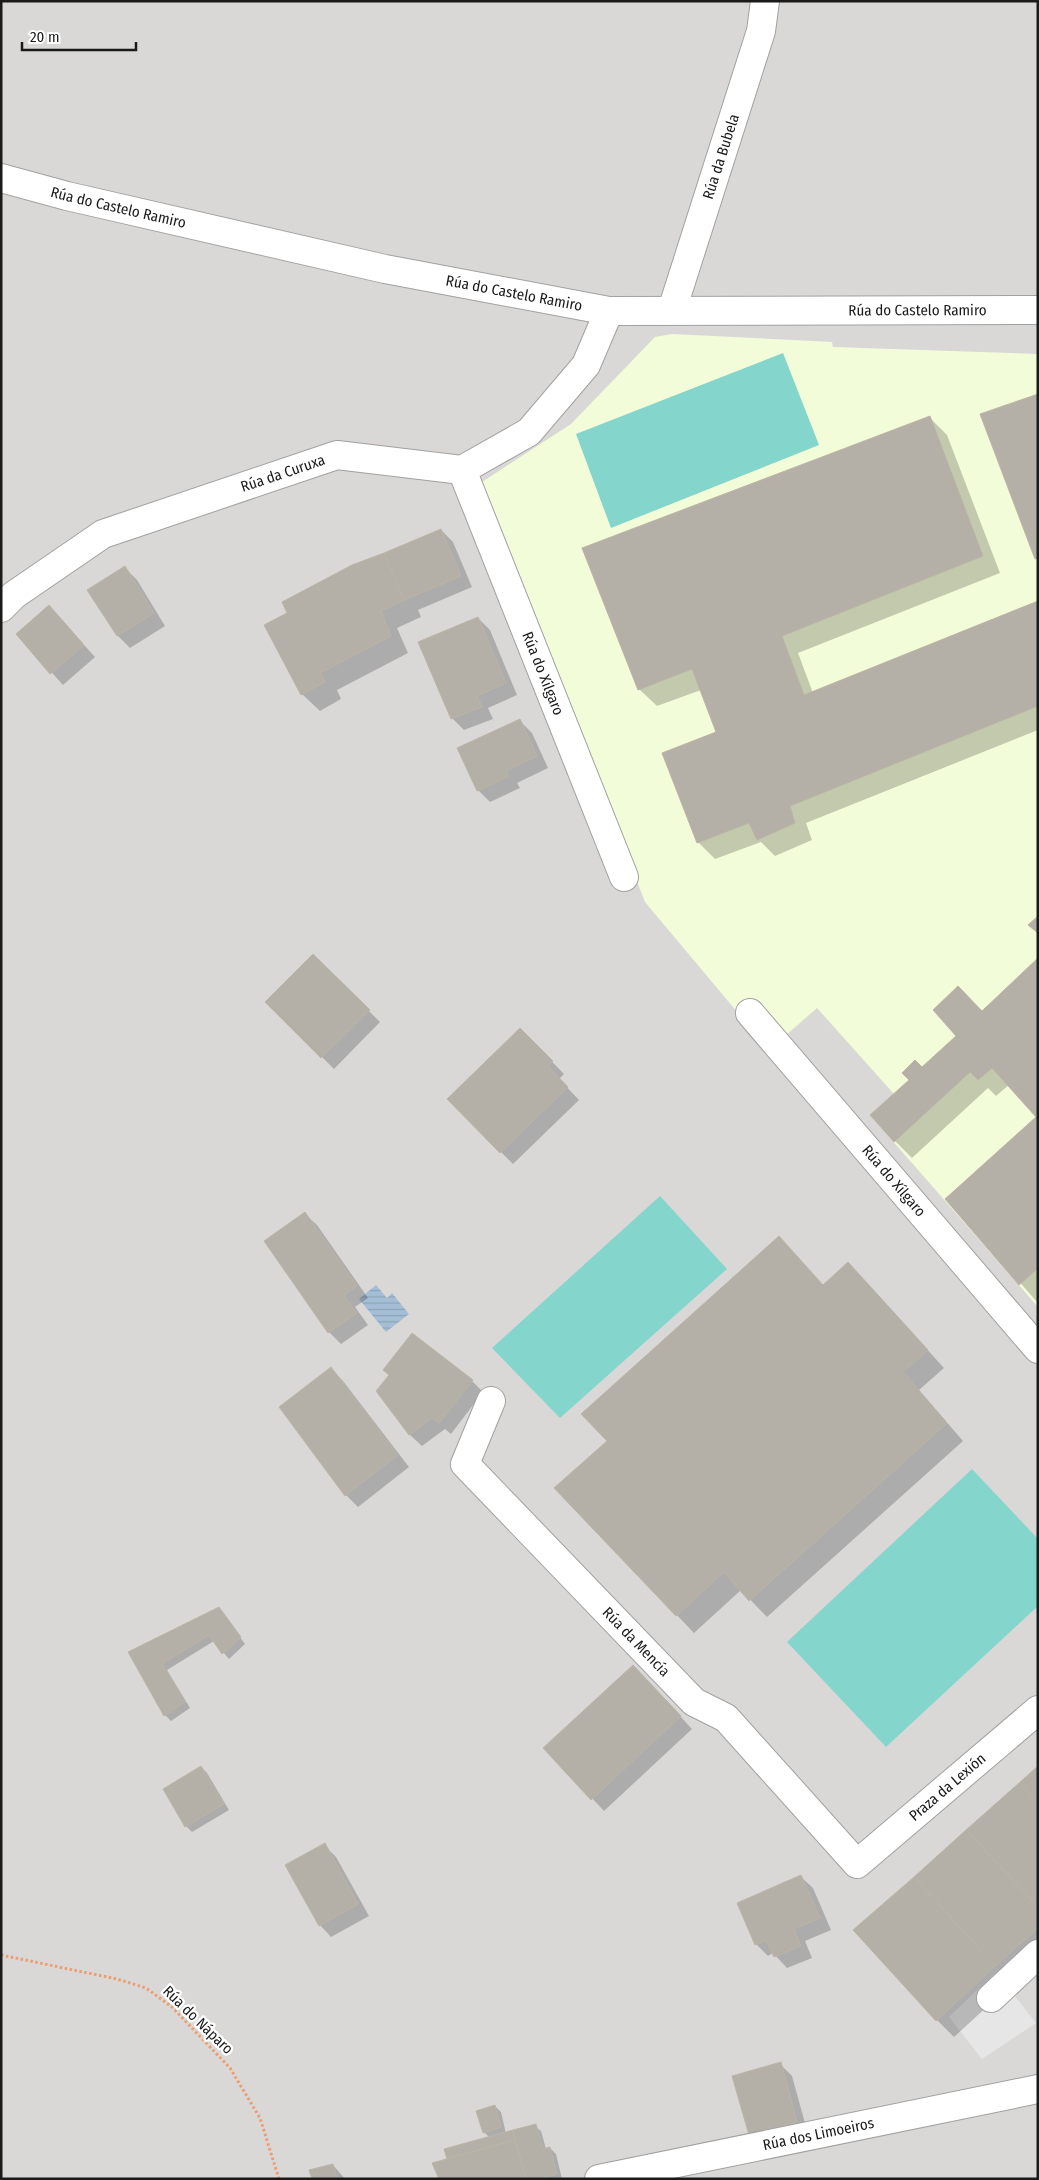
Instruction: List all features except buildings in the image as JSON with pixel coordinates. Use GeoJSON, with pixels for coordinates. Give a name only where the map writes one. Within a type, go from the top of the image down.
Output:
{"type":"FeatureCollection","features":[{"type":"Feature","properties":{"kind":"street","name":"Rúa da Bubela"},"geometry":{"type":"LineString","coordinates":[[672,310],[761,31],[762,2]]}},
{"type":"Feature","properties":{"kind":"street","name":"Rúa do Castelo Ramiro"},"geometry":{"type":"LineString","coordinates":[[1,178],[67,196],[385,269],[609,311],[1038,310]]}},
{"type":"Feature","properties":{"kind":"street"},"geometry":{"type":"LineString","coordinates":[[462,470],[529,432],[586,365],[609,311]]}},
{"type":"Feature","properties":{"kind":"street","name":"Rúa da Curuxa"},"geometry":{"type":"LineString","coordinates":[[1,608],[14,595],[103,534],[337,455],[462,470]]}},
{"type":"Feature","properties":{"kind":"street","name":"Rúa do Xílgaro"},"geometry":{"type":"LineString","coordinates":[[462,470],[624,877]]}},
{"type":"Feature","properties":{"kind":"street","name":"Rúa do Xílgaro"},"geometry":{"type":"LineString","coordinates":[[750,1013],[1038,1349]]}},
{"type":"Feature","properties":{"kind":"street","name":"Rúa da Mencía"},"geometry":{"type":"LineString","coordinates":[[491,1401],[464,1464],[694,1702],[726,1718],[857,1864]]}},
{"type":"Feature","properties":{"kind":"street","name":"Praza da Lexión"},"geometry":{"type":"LineString","coordinates":[[857,1864],[1038,1710]]}},
{"type":"Feature","properties":{"kind":"street"},"geometry":{"type":"LineString","coordinates":[[991,1998],[1038,1954]]}},
{"type":"Feature","properties":{"kind":"street","name":"Rúa dos Limoeiros"},"geometry":{"type":"LineString","coordinates":[[599,2179],[1038,2089]]}},
{"type":"Feature","properties":{"kind":"path","name":"Rúa do Náparo"},"geometry":{"type":"LineString","coordinates":[[1,1955],[117,1979],[146,1988],[172,2007],[230,2068],[260,2118],[279,2179]]}},
{"type":"Feature","properties":{"kind":"shaded area"},"geometry":{"type":"Polygon","coordinates":[[[1,1],[1038,1],[1038,2179],[1,2179],[1,1]]]}},
{"type":"Feature","properties":{"kind":"shaded area"},"geometry":{"type":"Polygon","coordinates":[[[672,334],[832,342],[833,347],[1038,354],[1038,1307],[870,1115],[894,1094],[817,1008],[769,1050],[645,902],[482,482],[571,424],[655,337],[672,334]]]}},
{"type":"Feature","properties":{"kind":"shaded area"},"geometry":{"type":"Polygon","coordinates":[[[783,353],[819,445],[611,528],[576,434],[783,353]]]}},
{"type":"Feature","properties":{"kind":"shaded area"},"geometry":{"type":"Polygon","coordinates":[[[660,1196],[727,1269],[560,1418],[492,1348],[660,1196]]]}},
{"type":"Feature","properties":{"kind":"shaded area"},"geometry":{"type":"Polygon","coordinates":[[[376,1285],[387,1298],[392,1293],[409,1314],[386,1332],[359,1299],[376,1285]]]}},
{"type":"Feature","properties":{"kind":"shaded area"},"geometry":{"type":"Polygon","coordinates":[[[972,1469],[1038,1539],[1038,1606],[886,1747],[787,1642],[972,1469]]]}},
{"type":"Feature","properties":{"kind":"shaded area"},"geometry":{"type":"Polygon","coordinates":[[[996,1972],[1036,2023],[982,2059],[949,2017],[996,1972]]]}}]}
